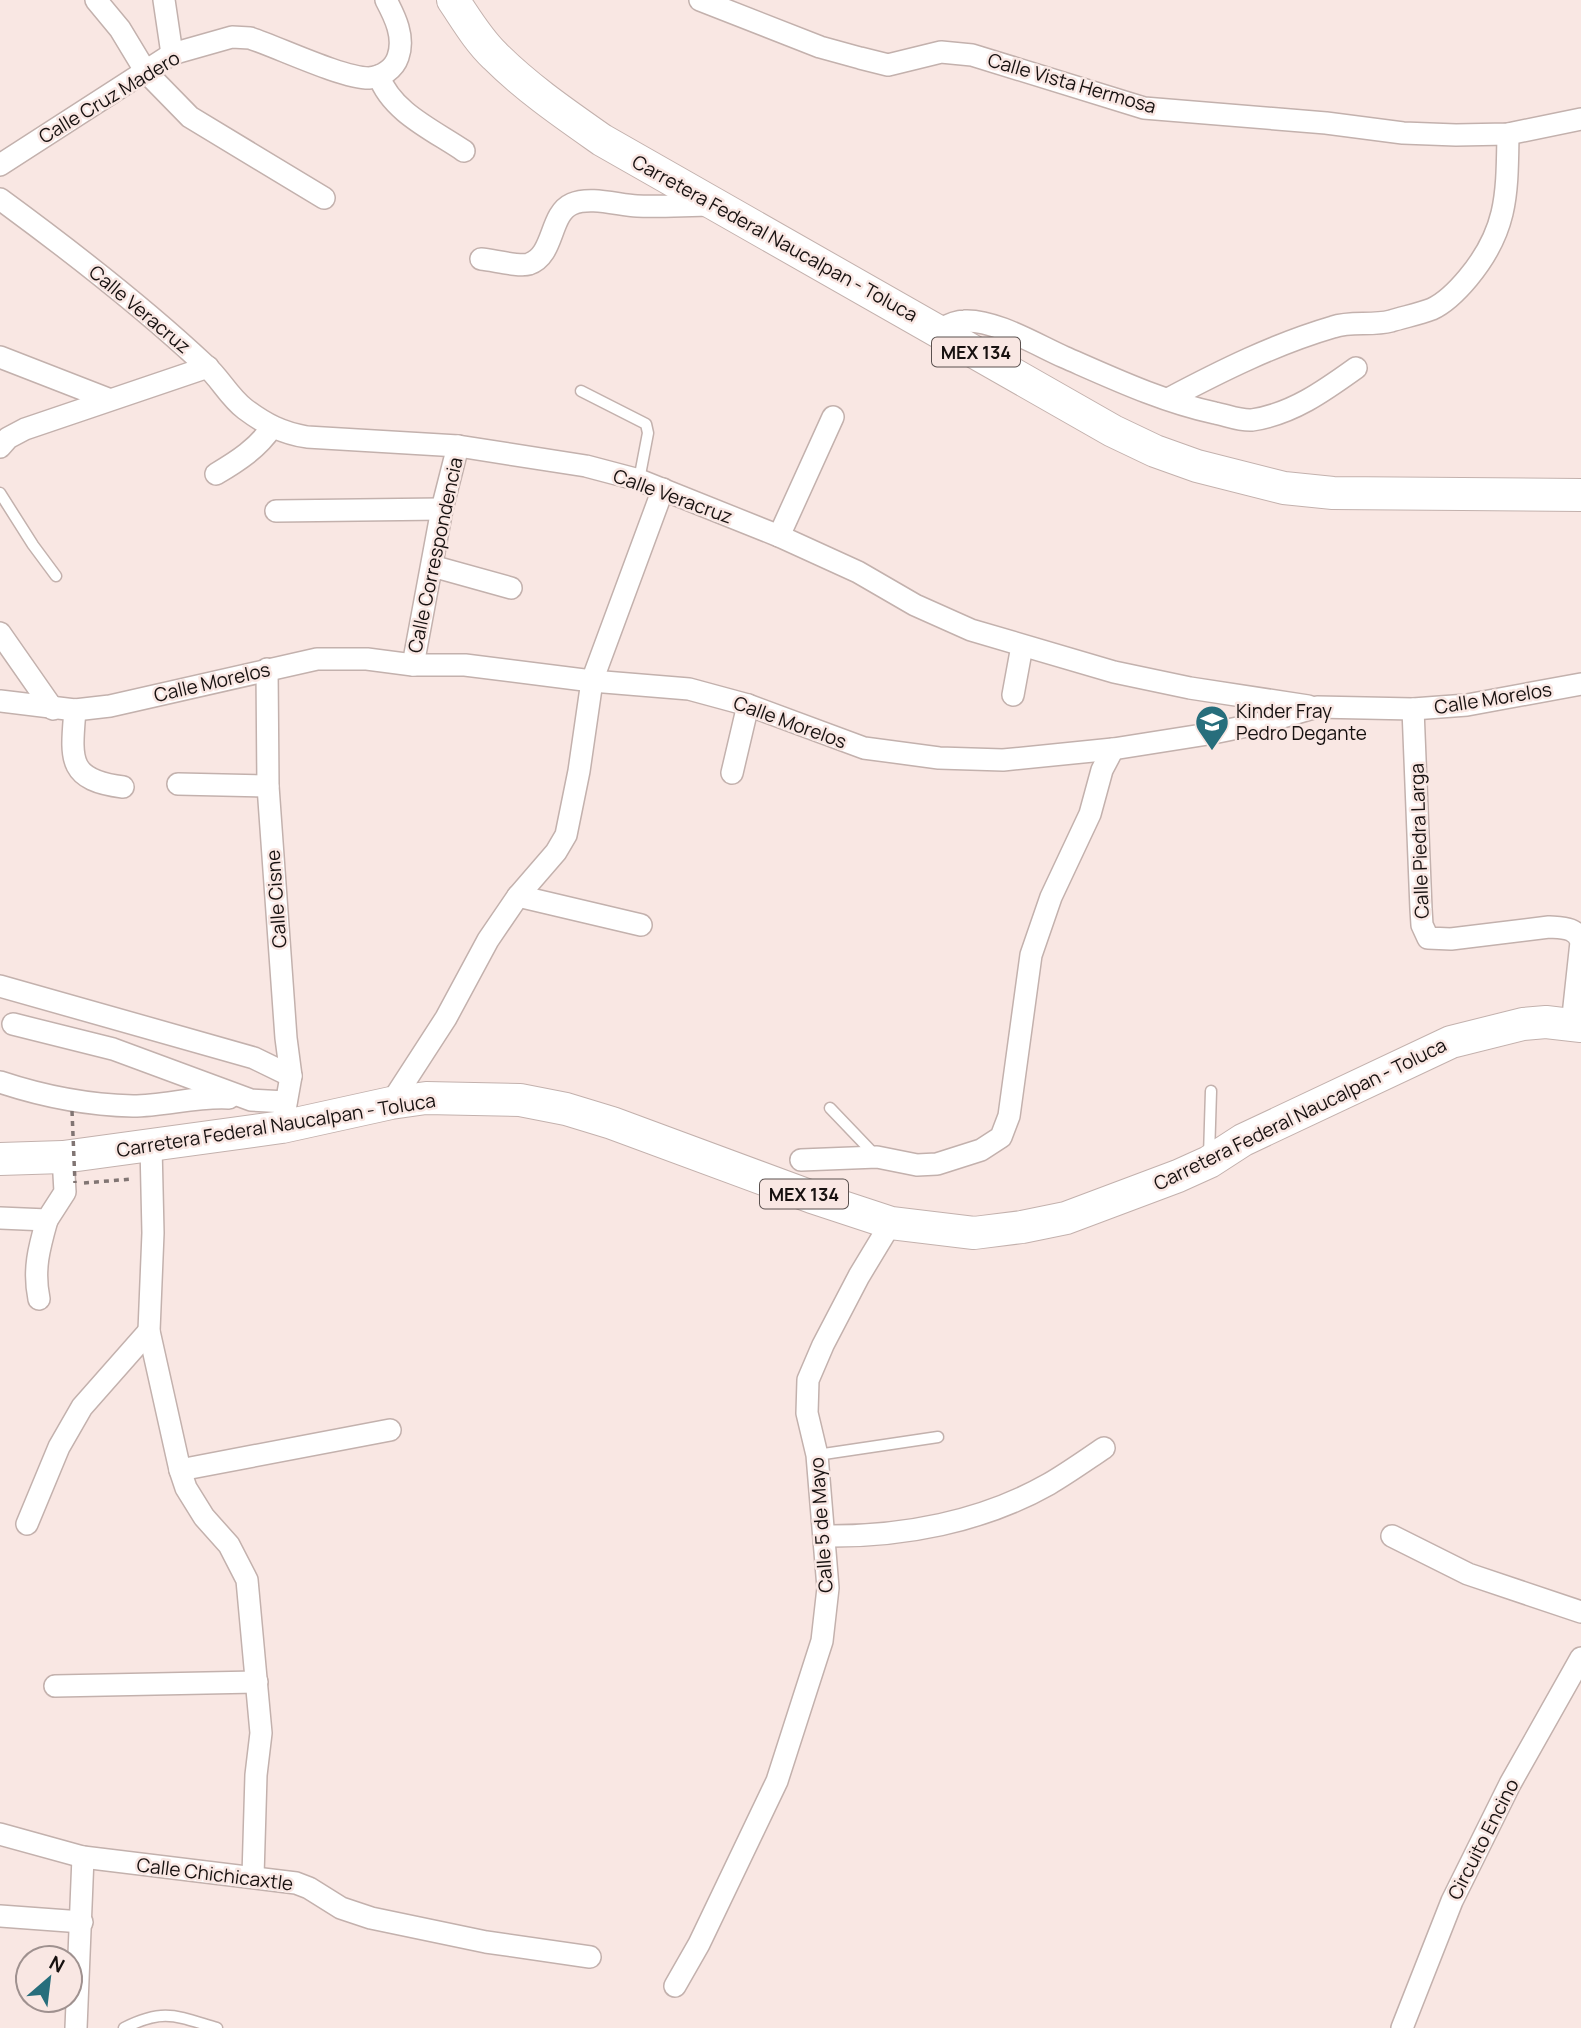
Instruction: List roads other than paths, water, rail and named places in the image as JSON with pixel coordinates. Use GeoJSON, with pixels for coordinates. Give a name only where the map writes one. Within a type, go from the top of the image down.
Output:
{"type":"FeatureCollection","features":[{"type":"Feature","properties":{"kind":"main road","name":"Carretera Federal Naucalpan - Toluca"},"geometry":{"type":"LineString","coordinates":[[453,0],[472,30],[493,55],[524,83],[601,140],[1113,431],[1155,451],[1223,474],[1284,488],[1334,493],[1581,495]]}},
{"type":"Feature","properties":{"kind":"main road","name":"Carretera Federal Naucalpan - Toluca"},"geometry":{"type":"LineString","coordinates":[[0,1159],[69,1170],[151,1146],[284,1115],[426,1098],[520,1100],[566,1108],[612,1123],[811,1197],[891,1223],[974,1233],[1066,1218],[1209,1162],[1243,1140],[1451,1042],[1523,1024],[1546,1022],[1576,1025]]}},
{"type":"Feature","properties":{"kind":"street"},"geometry":{"type":"LineString","coordinates":[[96,0],[120,29],[146,72],[190,117],[324,198]]}},
{"type":"Feature","properties":{"kind":"street"},"geometry":{"type":"LineString","coordinates":[[164,0],[173,54]]}},
{"type":"Feature","properties":{"kind":"street"},"geometry":{"type":"LineString","coordinates":[[386,0],[401,36],[400,51],[392,68],[379,76],[386,94],[412,116],[464,151]]}},
{"type":"Feature","properties":{"kind":"street","name":"Calle Vista Hermosa"},"geometry":{"type":"LineString","coordinates":[[700,0],[820,47],[888,65],[941,52],[972,55],[1143,108],[1326,123],[1403,133],[1508,134],[1581,119]]}},
{"type":"Feature","properties":{"kind":"street","name":"Calle Cruz Madero"},"geometry":{"type":"LineString","coordinates":[[0,165],[173,54],[232,37],[250,38],[358,76],[379,76]]}},
{"type":"Feature","properties":{"kind":"street"},"geometry":{"type":"LineString","coordinates":[[1167,399],[1226,368],[1279,346],[1336,326],[1387,322],[1433,309],[1448,298],[1461,287],[1483,259],[1498,233],[1507,182],[1508,134]]}},
{"type":"Feature","properties":{"kind":"street","name":"Calle Veracruz"},"geometry":{"type":"LineString","coordinates":[[0,199],[97,271],[208,367],[242,407],[286,434],[458,446],[586,466],[639,480],[779,536],[858,572],[915,605],[971,630],[1127,675],[1202,690],[1317,707]]}},
{"type":"Feature","properties":{"kind":"street"},"geometry":{"type":"LineString","coordinates":[[481,259],[527,265],[537,260],[547,246],[560,216],[569,205],[580,201],[639,206],[713,205]]}},
{"type":"Feature","properties":{"kind":"street"},"geometry":{"type":"LineString","coordinates":[[939,330],[964,321],[984,324],[1167,399],[1201,410],[1248,420],[1284,412],[1323,392],[1356,368]]}},
{"type":"Feature","properties":{"kind":"street"},"geometry":{"type":"LineString","coordinates":[[0,357],[108,399]]}},
{"type":"Feature","properties":{"kind":"street"},"geometry":{"type":"LineString","coordinates":[[0,447],[8,438],[24,429],[208,367]]}},
{"type":"Feature","properties":{"kind":"street"},"geometry":{"type":"LineString","coordinates":[[779,536],[833,417]]}},
{"type":"Feature","properties":{"kind":"street"},"geometry":{"type":"LineString","coordinates":[[216,474],[249,452],[272,427]]}},
{"type":"Feature","properties":{"kind":"street","name":"Calle Correspondencia"},"geometry":{"type":"LineString","coordinates":[[413,665],[442,509],[458,446]]}},
{"type":"Feature","properties":{"kind":"street"},"geometry":{"type":"LineString","coordinates":[[391,1103],[446,1018],[488,940],[518,896],[556,852],[566,835],[579,771],[592,681],[663,489]]}},
{"type":"Feature","properties":{"kind":"street"},"geometry":{"type":"LineString","coordinates":[[276,511],[442,509]]}},
{"type":"Feature","properties":{"kind":"street"},"geometry":{"type":"LineString","coordinates":[[432,566],[511,588]]}},
{"type":"Feature","properties":{"kind":"street"},"geometry":{"type":"LineString","coordinates":[[0,633],[52,709]]}},
{"type":"Feature","properties":{"kind":"street"},"geometry":{"type":"LineString","coordinates":[[1013,695],[1022,646]]}},
{"type":"Feature","properties":{"kind":"street","name":"Calle Morelos"},"geometry":{"type":"LineString","coordinates":[[0,701],[52,709],[75,710],[110,706],[317,659],[367,659],[413,665],[465,665],[592,681],[689,689],[748,705],[864,748],[927,756],[1003,760],[1113,749],[1221,731],[1317,707],[1413,709],[1467,705],[1581,684]]}},
{"type":"Feature","properties":{"kind":"street","name":"Calle Cisne"},"geometry":{"type":"LineString","coordinates":[[267,669],[268,786],[291,1076],[284,1115]]}},
{"type":"Feature","properties":{"kind":"street"},"geometry":{"type":"LineString","coordinates":[[732,773],[748,705]]}},
{"type":"Feature","properties":{"kind":"street","name":"Calle Piedra Larga"},"geometry":{"type":"LineString","coordinates":[[1413,709],[1424,931],[1429,937],[1451,939],[1549,927],[1575,932],[1581,942],[1576,1025]]}},
{"type":"Feature","properties":{"kind":"street"},"geometry":{"type":"LineString","coordinates":[[75,710],[72,751],[86,778],[98,784],[123,787]]}},
{"type":"Feature","properties":{"kind":"street"},"geometry":{"type":"LineString","coordinates":[[801,1160],[877,1157],[918,1165],[937,1164],[981,1150],[1001,1137],[1009,1116],[1031,955],[1051,897],[1090,814],[1102,770],[1113,749]]}},
{"type":"Feature","properties":{"kind":"street"},"geometry":{"type":"LineString","coordinates":[[178,784],[268,786]]}},
{"type":"Feature","properties":{"kind":"street"},"geometry":{"type":"LineString","coordinates":[[518,896],[641,925]]}},
{"type":"Feature","properties":{"kind":"street"},"geometry":{"type":"LineString","coordinates":[[0,986],[254,1058],[291,1076]]}},
{"type":"Feature","properties":{"kind":"street"},"geometry":{"type":"LineString","coordinates":[[13,1024],[113,1049],[251,1100],[284,1115]]}},
{"type":"Feature","properties":{"kind":"street"},"geometry":{"type":"LineString","coordinates":[[0,1082],[65,1099],[135,1106],[202,1098],[251,1100]]}},
{"type":"Feature","properties":{"kind":"street"},"geometry":{"type":"LineString","coordinates":[[151,1146],[149,1331],[186,1488],[204,1517],[229,1545],[247,1580],[261,1733],[256,1775],[253,1876]]}},
{"type":"Feature","properties":{"kind":"street"},"geometry":{"type":"LineString","coordinates":[[39,1299],[36,1283],[37,1254],[47,1220],[65,1192],[69,1170]]}},
{"type":"Feature","properties":{"kind":"street"},"geometry":{"type":"LineString","coordinates":[[0,1218],[47,1220]]}},
{"type":"Feature","properties":{"kind":"street","name":"Calle 5 de Mayo"},"geometry":{"type":"LineString","coordinates":[[675,1986],[699,1944],[777,1781],[822,1641],[828,1588],[817,1455],[807,1413],[808,1380],[853,1287],[891,1223]]}},
{"type":"Feature","properties":{"kind":"street"},"geometry":{"type":"LineString","coordinates":[[27,1524],[60,1447],[82,1407],[149,1331]]}},
{"type":"Feature","properties":{"kind":"street"},"geometry":{"type":"LineString","coordinates":[[180,1470],[390,1430]]}},
{"type":"Feature","properties":{"kind":"street"},"geometry":{"type":"LineString","coordinates":[[825,1536],[870,1537],[912,1531],[971,1516],[1048,1485],[1104,1448]]}},
{"type":"Feature","properties":{"kind":"street"},"geometry":{"type":"LineString","coordinates":[[1392,1536],[1468,1574],[1581,1612]]}},
{"type":"Feature","properties":{"kind":"street","name":"Circuito Encino"},"geometry":{"type":"LineString","coordinates":[[1402,2028],[1452,1901],[1510,1784],[1581,1658]]}},
{"type":"Feature","properties":{"kind":"street"},"geometry":{"type":"LineString","coordinates":[[55,1686],[257,1682]]}},
{"type":"Feature","properties":{"kind":"street","name":"Calle Chichicaxtle"},"geometry":{"type":"LineString","coordinates":[[0,1834],[83,1857],[296,1883],[341,1908],[371,1919],[486,1942],[590,1957]]}},
{"type":"Feature","properties":{"kind":"street"},"geometry":{"type":"LineString","coordinates":[[76,2028],[83,1857]]}},
{"type":"Feature","properties":{"kind":"street"},"geometry":{"type":"LineString","coordinates":[[0,1916],[82,1922]]}},
{"type":"Feature","properties":{"kind":"lane"},"geometry":{"type":"LineString","coordinates":[[581,391],[646,424],[648,433],[639,480]]}},
{"type":"Feature","properties":{"kind":"lane"},"geometry":{"type":"LineString","coordinates":[[0,493],[33,545],[57,576]]}},
{"type":"Feature","properties":{"kind":"lane"},"geometry":{"type":"LineString","coordinates":[[1209,1162],[1211,1091]]}},
{"type":"Feature","properties":{"kind":"lane"},"geometry":{"type":"LineString","coordinates":[[830,1108],[877,1157]]}},
{"type":"Feature","properties":{"kind":"lane"},"geometry":{"type":"LineString","coordinates":[[817,1455],[938,1437]]}},
{"type":"Feature","properties":{"kind":"lane"},"geometry":{"type":"LineString","coordinates":[[124,2028],[146,2017],[164,2014],[217,2028]]}},
{"type":"Feature","properties":{"kind":"place","name":"Kinder Fray Pedro Degante"},"geometry":{"type":"Point","coordinates":[1212,752]}}]}
